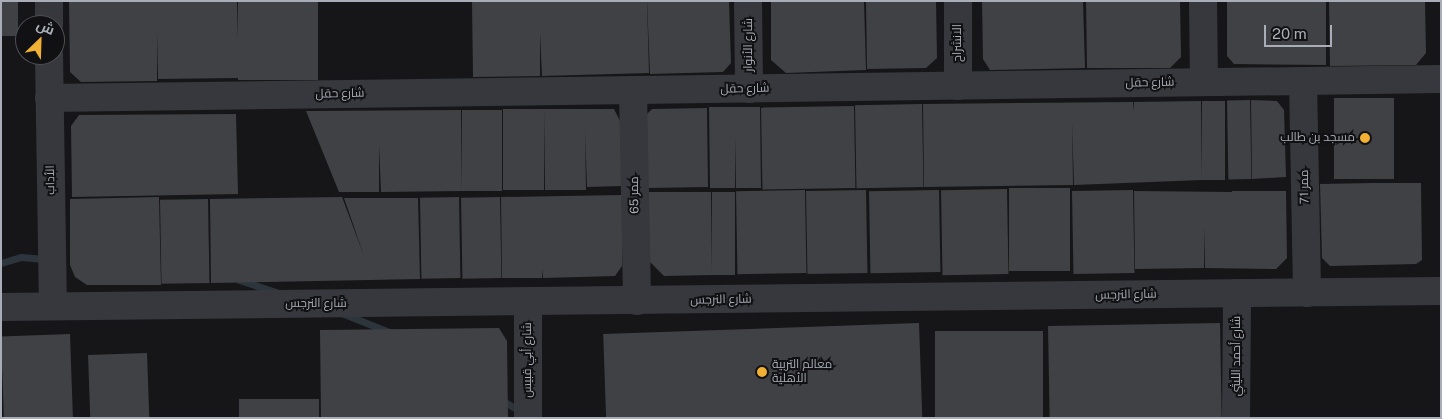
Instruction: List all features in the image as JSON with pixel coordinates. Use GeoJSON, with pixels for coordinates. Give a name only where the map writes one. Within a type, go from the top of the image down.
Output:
{"type":"FeatureCollection","features":[{"type":"Feature","properties":{"kind":"street"},"geometry":{"type":"LineString","coordinates":[[48,1],[49,15]]}},
{"type":"Feature","properties":{"kind":"street","name":"شارع الأنوار"},"geometry":{"type":"LineString","coordinates":[[748,1],[749,89]]}},
{"type":"Feature","properties":{"kind":"street","name":"الانشراح"},"geometry":{"type":"LineString","coordinates":[[958,1],[958,86]]}},
{"type":"Feature","properties":{"kind":"street"},"geometry":{"type":"LineString","coordinates":[[1203,1],[1204,82]]}},
{"type":"Feature","properties":{"kind":"street","name":"الأداب"},"geometry":{"type":"LineString","coordinates":[[49,65],[53,306]]}},
{"type":"Feature","properties":{"kind":"street","name":"شارع حقل"},"geometry":{"type":"LineString","coordinates":[[49,98],[1441,79]]}},
{"type":"Feature","properties":{"kind":"street","name":"ممر 71"},"geometry":{"type":"LineString","coordinates":[[1303,81],[1307,293]]}},
{"type":"Feature","properties":{"kind":"street","name":"ممر 65"},"geometry":{"type":"LineString","coordinates":[[633,90],[637,301]]}},
{"type":"Feature","properties":{"kind":"street","name":"شارع النرجس"},"geometry":{"type":"LineString","coordinates":[[1,307],[528,303],[1441,291]]}},
{"type":"Feature","properties":{"kind":"street","name":"شارع أحمد الليثي"},"geometry":{"type":"LineString","coordinates":[[1236,418],[1237,294]]}},
{"type":"Feature","properties":{"kind":"street","name":"شارع أبي قبيس"},"geometry":{"type":"LineString","coordinates":[[528,303],[528,418]]}},
{"type":"Feature","properties":{"kind":"building"},"geometry":{"type":"Polygon","coordinates":[[[1,1],[18,1],[18,15],[15,15],[15,36],[1,36],[1,1]]]}},
{"type":"Feature","properties":{"kind":"building"},"geometry":{"type":"Polygon","coordinates":[[[69,1],[237,1],[239,78],[158,79],[157,32],[157,81],[81,82],[70,72],[69,1]]]}},
{"type":"Feature","properties":{"kind":"building"},"geometry":{"type":"Polygon","coordinates":[[[238,1],[318,1],[318,80],[238,80],[238,1]]]}},
{"type":"Feature","properties":{"kind":"building"},"geometry":{"type":"Polygon","coordinates":[[[472,1],[647,1],[649,73],[542,76],[540,33],[540,76],[473,77],[472,1]]]}},
{"type":"Feature","properties":{"kind":"building"},"geometry":{"type":"Polygon","coordinates":[[[647,1],[729,1],[731,63],[723,72],[650,74],[647,1]]]}},
{"type":"Feature","properties":{"kind":"building"},"geometry":{"type":"Polygon","coordinates":[[[771,1],[864,1],[866,70],[786,73],[771,60],[771,1]]]}},
{"type":"Feature","properties":{"kind":"building"},"geometry":{"type":"Polygon","coordinates":[[[866,1],[936,1],[937,58],[926,68],[867,69],[866,1]]]}},
{"type":"Feature","properties":{"kind":"building"},"geometry":{"type":"Polygon","coordinates":[[[982,1],[1083,1],[1085,68],[990,70],[983,59],[982,1]]]}},
{"type":"Feature","properties":{"kind":"building"},"geometry":{"type":"Polygon","coordinates":[[[1086,1],[1180,1],[1181,57],[1170,68],[1087,68],[1086,1]]]}},
{"type":"Feature","properties":{"kind":"building"},"geometry":{"type":"Polygon","coordinates":[[[1227,1],[1326,1],[1326,65],[1234,64],[1227,56],[1227,1]]]}},
{"type":"Feature","properties":{"kind":"building"},"geometry":{"type":"Polygon","coordinates":[[[1329,1],[1425,1],[1426,53],[1416,65],[1330,66],[1329,1]]]}},
{"type":"Feature","properties":{"kind":"building","name":"مسجد بن طالب"},"geometry":{"type":"Polygon","coordinates":[[[1334,98],[1394,98],[1394,179],[1334,179],[1334,98]]]}},
{"type":"Feature","properties":{"kind":"building"},"geometry":{"type":"Polygon","coordinates":[[[1227,100],[1250,100],[1251,179],[1228,179],[1227,100]]]}},
{"type":"Feature","properties":{"kind":"building"},"geometry":{"type":"Polygon","coordinates":[[[1251,100],[1277,101],[1284,110],[1286,177],[1252,179],[1251,100]]]}},
{"type":"Feature","properties":{"kind":"building"},"geometry":{"type":"Polygon","coordinates":[[[1201,101],[1202,180],[1074,185],[1072,121],[1073,185],[924,187],[923,104],[1133,102],[1133,111],[1134,102],[1201,101]]]}},
{"type":"Feature","properties":{"kind":"building"},"geometry":{"type":"Polygon","coordinates":[[[1202,101],[1225,101],[1225,180],[1202,180],[1202,101]]]}},
{"type":"Feature","properties":{"kind":"building"},"geometry":{"type":"Polygon","coordinates":[[[922,104],[923,187],[856,188],[855,105],[922,104]]]}},
{"type":"Feature","properties":{"kind":"building"},"geometry":{"type":"Polygon","coordinates":[[[854,106],[855,188],[762,190],[761,108],[854,106]]]}},
{"type":"Feature","properties":{"kind":"building"},"geometry":{"type":"Polygon","coordinates":[[[709,107],[760,107],[761,188],[736,188],[735,137],[735,188],[710,188],[709,107]]]}},
{"type":"Feature","properties":{"kind":"building"},"geometry":{"type":"Polygon","coordinates":[[[707,108],[708,187],[647,188],[645,116],[652,109],[707,108]]]}},
{"type":"Feature","properties":{"kind":"building"},"geometry":{"type":"Polygon","coordinates":[[[503,109],[544,109],[544,190],[503,190],[503,109]]]}},
{"type":"Feature","properties":{"kind":"building"},"geometry":{"type":"Polygon","coordinates":[[[544,109],[614,109],[621,123],[622,186],[587,187],[585,132],[586,190],[545,190],[544,109]]]}},
{"type":"Feature","properties":{"kind":"building"},"geometry":{"type":"Polygon","coordinates":[[[461,110],[462,191],[381,192],[379,145],[379,192],[339,192],[306,111],[461,110]]]}},
{"type":"Feature","properties":{"kind":"building"},"geometry":{"type":"Polygon","coordinates":[[[462,110],[502,110],[502,191],[462,191],[462,110]]]}},
{"type":"Feature","properties":{"kind":"building"},"geometry":{"type":"Polygon","coordinates":[[[236,114],[238,194],[72,197],[71,126],[79,115],[236,114]]]}},
{"type":"Feature","properties":{"kind":"building"},"geometry":{"type":"Polygon","coordinates":[[[1421,183],[1422,260],[1416,264],[1330,266],[1322,258],[1320,184],[1421,183]]]}},
{"type":"Feature","properties":{"kind":"building"},"geometry":{"type":"Polygon","coordinates":[[[1009,188],[1070,188],[1070,271],[1009,271],[1009,188]]]}},
{"type":"Feature","properties":{"kind":"building"},"geometry":{"type":"Polygon","coordinates":[[[1007,189],[1008,274],[942,275],[941,190],[1007,189]]]}},
{"type":"Feature","properties":{"kind":"building"},"geometry":{"type":"Polygon","coordinates":[[[805,190],[806,273],[737,274],[736,191],[805,190]]]}},
{"type":"Feature","properties":{"kind":"building"},"geometry":{"type":"Polygon","coordinates":[[[866,190],[867,273],[807,274],[806,191],[866,190]]]}},
{"type":"Feature","properties":{"kind":"building"},"geometry":{"type":"Polygon","coordinates":[[[939,190],[940,272],[870,273],[869,191],[939,190]]]}},
{"type":"Feature","properties":{"kind":"building"},"geometry":{"type":"Polygon","coordinates":[[[1133,190],[1134,273],[1073,274],[1072,191],[1133,190]]]}},
{"type":"Feature","properties":{"kind":"building"},"geometry":{"type":"Polygon","coordinates":[[[1134,191],[1232,192],[1233,242],[1232,191],[1286,191],[1287,258],[1276,269],[1205,268],[1204,227],[1204,268],[1135,269],[1134,191]]]}},
{"type":"Feature","properties":{"kind":"building"},"geometry":{"type":"Polygon","coordinates":[[[646,192],[711,192],[712,275],[664,276],[646,258],[646,192]]]}},
{"type":"Feature","properties":{"kind":"building"},"geometry":{"type":"Polygon","coordinates":[[[712,192],[735,192],[735,275],[712,275],[712,192]]]}},
{"type":"Feature","properties":{"kind":"building"},"geometry":{"type":"Polygon","coordinates":[[[622,195],[622,266],[615,276],[543,278],[542,269],[542,278],[502,278],[501,197],[622,195]]]}},
{"type":"Feature","properties":{"kind":"building"},"geometry":{"type":"Polygon","coordinates":[[[159,197],[161,285],[87,285],[75,277],[70,265],[70,199],[159,197]]]}},
{"type":"Feature","properties":{"kind":"building"},"geometry":{"type":"Polygon","coordinates":[[[342,197],[364,256],[344,198],[418,198],[420,279],[211,283],[210,199],[342,197]]]}},
{"type":"Feature","properties":{"kind":"building"},"geometry":{"type":"Polygon","coordinates":[[[459,197],[460,278],[421,279],[420,198],[459,197]]]}},
{"type":"Feature","properties":{"kind":"building"},"geometry":{"type":"Polygon","coordinates":[[[500,197],[501,278],[462,279],[461,198],[500,197]]]}},
{"type":"Feature","properties":{"kind":"building"},"geometry":{"type":"Polygon","coordinates":[[[208,199],[209,283],[161,284],[160,200],[208,199]]]}},
{"type":"Feature","properties":{"kind":"building","name":"معالم التربية الأهلية"},"geometry":{"type":"Polygon","coordinates":[[[919,323],[922,418],[606,418],[603,334],[919,323]]]}},
{"type":"Feature","properties":{"kind":"building"},"geometry":{"type":"Polygon","coordinates":[[[1220,323],[1222,418],[1050,418],[1048,326],[1220,323]]]}},
{"type":"Feature","properties":{"kind":"building"},"geometry":{"type":"Polygon","coordinates":[[[499,328],[507,341],[508,418],[321,418],[320,330],[499,328]]]}},
{"type":"Feature","properties":{"kind":"building"},"geometry":{"type":"Polygon","coordinates":[[[935,331],[1043,331],[1043,418],[935,418],[935,331]]]}},
{"type":"Feature","properties":{"kind":"building"},"geometry":{"type":"Polygon","coordinates":[[[70,334],[73,418],[4,418],[1,336],[70,334]]]}},
{"type":"Feature","properties":{"kind":"building"},"geometry":{"type":"Polygon","coordinates":[[[147,353],[149,418],[90,418],[88,355],[147,353]]]}},
{"type":"Feature","properties":{"kind":"building"},"geometry":{"type":"Polygon","coordinates":[[[239,399],[319,399],[319,418],[239,418],[239,399]]]}},
{"type":"Feature","properties":{"kind":"waterway"},"geometry":{"type":"LineString","coordinates":[[1,263],[21,257],[46,259]]}},
{"type":"Feature","properties":{"kind":"waterway"},"geometry":{"type":"LineString","coordinates":[[239,280],[279,293]]}},
{"type":"Feature","properties":{"kind":"waterway"},"geometry":{"type":"LineString","coordinates":[[344,314],[394,334]]}},
{"type":"Feature","properties":{"kind":"waterway"},"geometry":{"type":"LineString","coordinates":[[501,400],[522,412]]}},
{"type":"Feature","properties":{"kind":"place","name":"مسجد بن طالب"},"geometry":{"type":"Point","coordinates":[1365,138]}},
{"type":"Feature","properties":{"kind":"place","name":"معالم التربية الأهلية"},"geometry":{"type":"Point","coordinates":[762,372]}}]}
